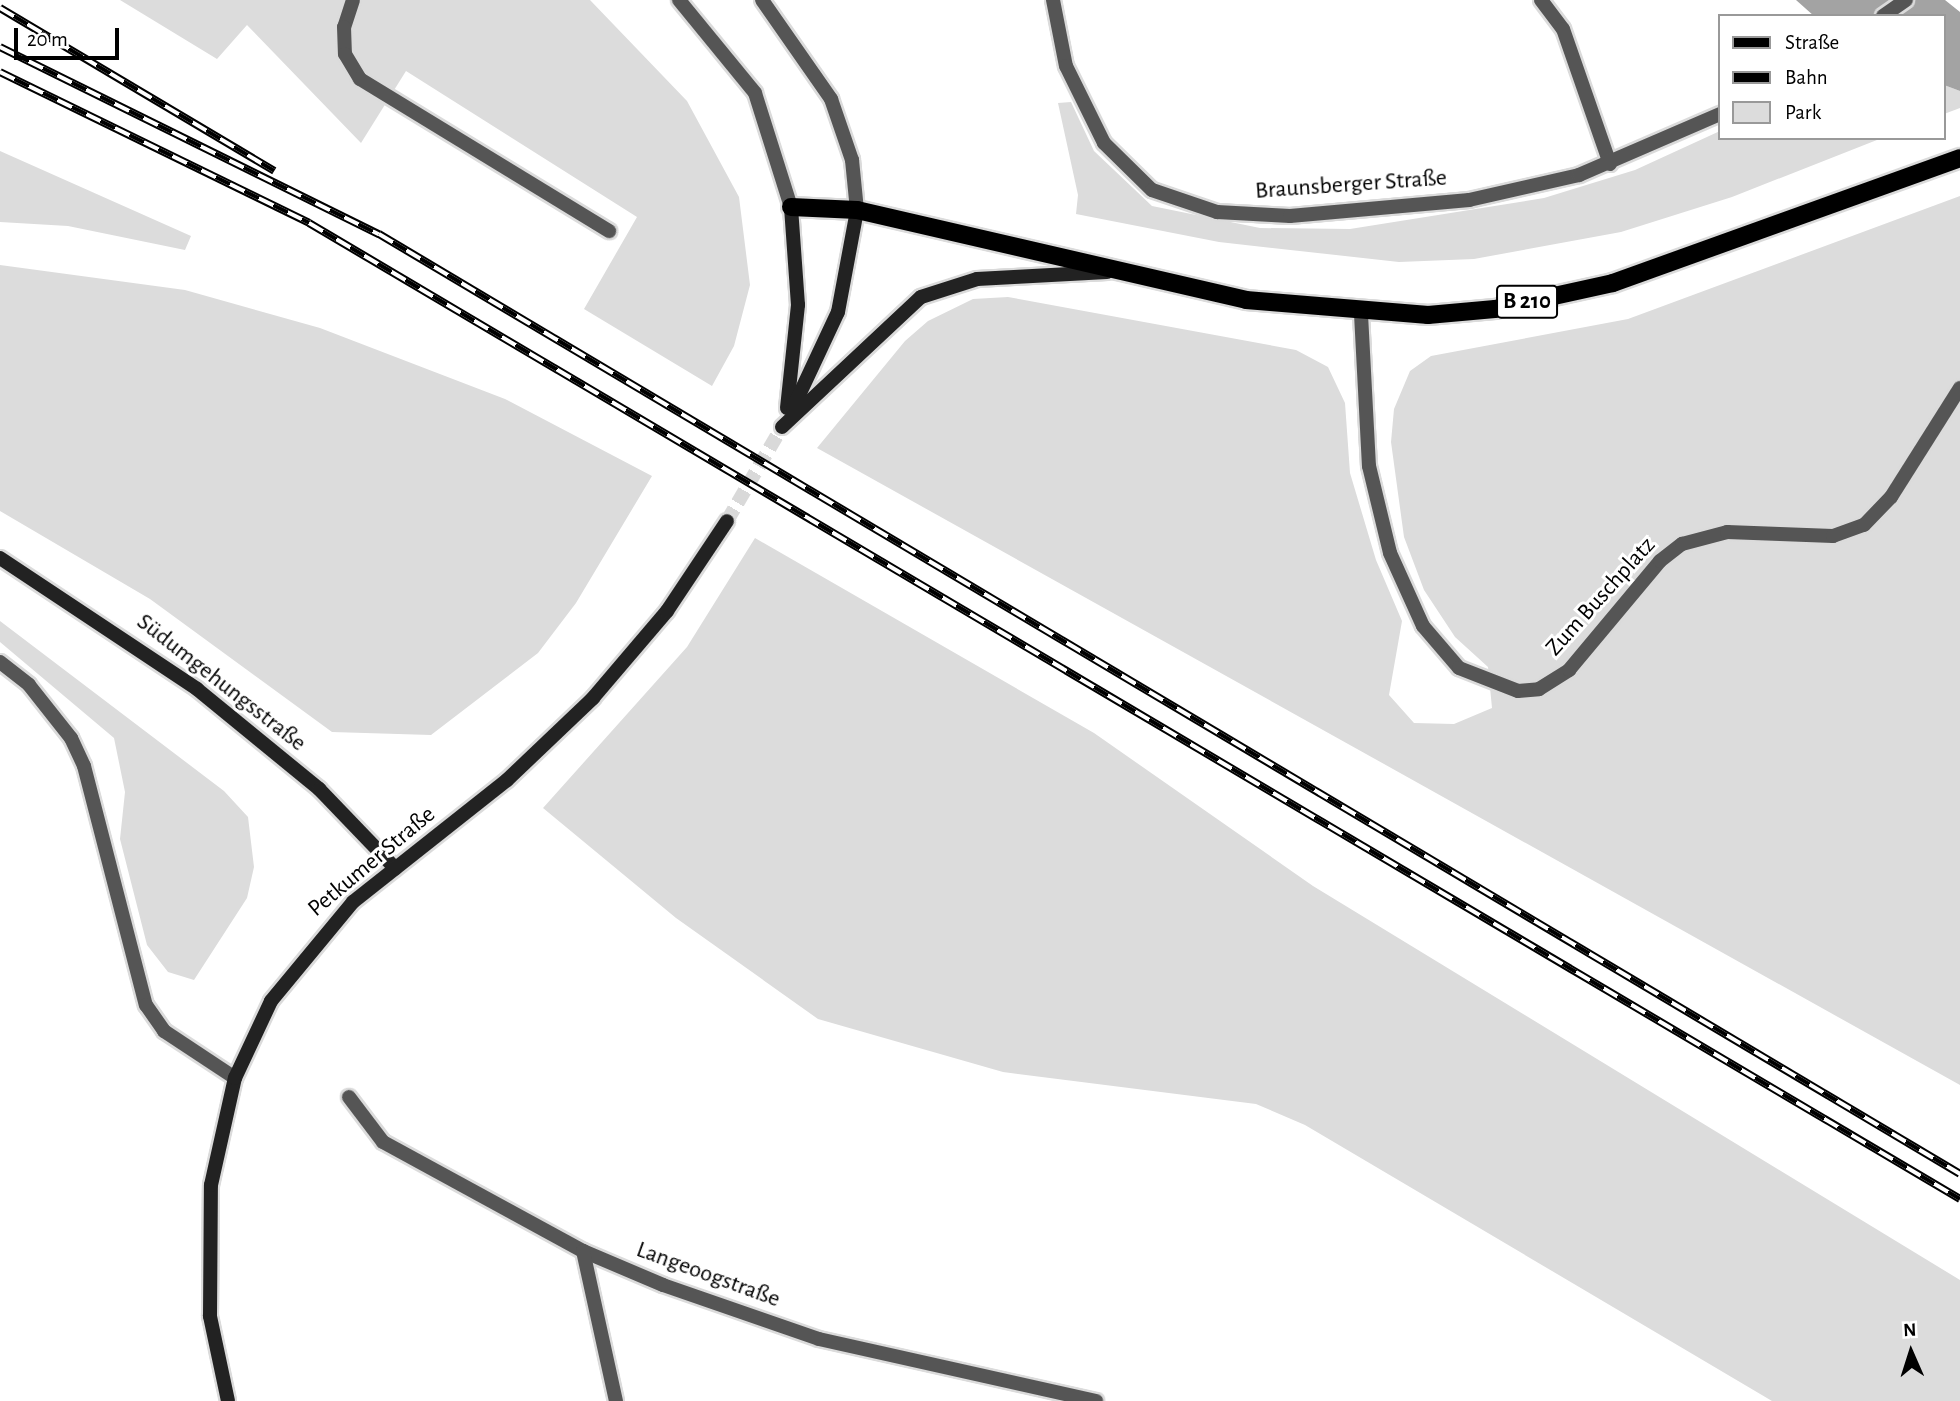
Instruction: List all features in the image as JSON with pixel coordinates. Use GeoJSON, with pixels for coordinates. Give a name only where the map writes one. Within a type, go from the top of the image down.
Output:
{"type":"FeatureCollection","features":[{"type":"Feature","properties":{"kind":"main road","name":"B 210"},"geometry":{"type":"LineString","coordinates":[[791,207],[857,210],[1246,300],[1361,314],[1495,309],[1613,283],[1960,158]]}},
{"type":"Feature","properties":{"kind":"main road"},"geometry":{"type":"LineString","coordinates":[[782,427],[797,343],[791,207]]}},
{"type":"Feature","properties":{"kind":"main road"},"geometry":{"type":"LineString","coordinates":[[782,427],[838,312],[857,210]]}},
{"type":"Feature","properties":{"kind":"main road"},"geometry":{"type":"LineString","coordinates":[[782,427],[902,311],[948,285],[1119,271]]}},
{"type":"Feature","properties":{"kind":"main road","name":"Petkumer Straße"},"geometry":{"type":"LineString","coordinates":[[228,1401],[210,1316],[207,1248],[214,1172],[235,1078],[271,1001],[297,965],[394,868],[507,780],[593,698],[667,611],[727,521]]}},
{"type":"Feature","properties":{"kind":"main road","name":"Südumgehungsstraße"},"geometry":{"type":"LineString","coordinates":[[0,558],[197,689],[319,789],[394,868]]}},
{"type":"Feature","properties":{"kind":"street"},"geometry":{"type":"LineString","coordinates":[[353,0],[344,27],[345,54],[360,79],[609,232]]}},
{"type":"Feature","properties":{"kind":"street"},"geometry":{"type":"LineString","coordinates":[[678,0],[755,93],[791,207]]}},
{"type":"Feature","properties":{"kind":"street"},"geometry":{"type":"LineString","coordinates":[[762,0],[831,99],[852,160],[857,210]]}},
{"type":"Feature","properties":{"kind":"street","name":"Braunsberger Straße"},"geometry":{"type":"LineString","coordinates":[[1052,0],[1066,66],[1104,143],[1152,190],[1194,208],[1290,216],[1418,207],[1534,187],[1610,164],[1718,115]]}},
{"type":"Feature","properties":{"kind":"street"},"geometry":{"type":"LineString","coordinates":[[1541,0],[1563,29],[1610,164]]}},
{"type":"Feature","properties":{"kind":"street"},"geometry":{"type":"LineString","coordinates":[[1885,14],[1906,0]]}},
{"type":"Feature","properties":{"kind":"street","name":"Zum Buschplatz"},"geometry":{"type":"LineString","coordinates":[[1361,314],[1368,466],[1390,552],[1423,625],[1452,660],[1476,679],[1518,691],[1539,689],[1569,670],[1601,640],[1660,561],[1682,544],[1727,532],[1833,536],[1864,525],[1891,497],[1960,388]]}},
{"type":"Feature","properties":{"kind":"street"},"geometry":{"type":"LineString","coordinates":[[0,662],[38,696],[71,738],[84,766],[146,1005],[164,1031],[235,1078]]}},
{"type":"Feature","properties":{"kind":"street","name":"Langeoogstraße"},"geometry":{"type":"LineString","coordinates":[[349,1097],[383,1142],[583,1251],[819,1339],[1096,1401]]}},
{"type":"Feature","properties":{"kind":"street"},"geometry":{"type":"LineString","coordinates":[[583,1251],[616,1401]]}},
{"type":"Feature","properties":{"kind":"green space"},"geometry":{"type":"Polygon","coordinates":[[[120,0],[590,0],[687,101],[739,197],[750,285],[734,346],[712,386],[584,309],[637,217],[406,71],[361,143],[247,25],[217,59],[120,0]]]}},
{"type":"Feature","properties":{"kind":"green space"},"geometry":{"type":"Polygon","coordinates":[[[1946,86],[1960,91],[1960,108],[1946,113],[1946,86]]]}},
{"type":"Feature","properties":{"kind":"green space"},"geometry":{"type":"Polygon","coordinates":[[[1071,102],[1094,151],[1152,206],[1260,228],[1350,229],[1544,198],[1635,170],[1718,132],[1718,140],[1877,140],[1732,197],[1621,232],[1474,259],[1399,262],[1219,242],[1076,214],[1078,195],[1058,103],[1071,102]]]}},
{"type":"Feature","properties":{"kind":"green space"},"geometry":{"type":"Polygon","coordinates":[[[0,151],[191,236],[185,250],[68,226],[0,222],[0,151]]]}},
{"type":"Feature","properties":{"kind":"green space"},"geometry":{"type":"Polygon","coordinates":[[[1960,196],[1960,1085],[817,448],[905,341],[928,321],[973,299],[1008,297],[1296,350],[1328,367],[1345,403],[1350,473],[1376,560],[1402,621],[1389,695],[1414,723],[1454,724],[1492,708],[1488,667],[1455,637],[1424,590],[1404,537],[1391,442],[1394,409],[1410,371],[1431,356],[1628,319],[1960,196]]]}},
{"type":"Feature","properties":{"kind":"green space"},"geometry":{"type":"Polygon","coordinates":[[[0,265],[185,290],[320,328],[505,399],[652,476],[576,603],[538,653],[431,735],[332,732],[150,599],[0,511],[0,265]]]}},
{"type":"Feature","properties":{"kind":"green space"},"geometry":{"type":"Polygon","coordinates":[[[755,538],[1094,733],[1313,886],[1960,1280],[1960,1401],[1772,1401],[1305,1125],[1256,1104],[1003,1072],[818,1019],[676,918],[543,808],[687,647],[755,538]]]}},
{"type":"Feature","properties":{"kind":"green space"},"geometry":{"type":"Polygon","coordinates":[[[0,621],[224,791],[248,817],[254,867],[247,898],[194,980],[168,972],[147,945],[120,839],[125,792],[114,738],[0,642],[0,621]]]}},
{"type":"Feature","properties":{"kind":"shaded area"},"geometry":{"type":"Polygon","coordinates":[[[1796,0],[1945,0],[1960,12],[1960,91],[1946,86],[1946,14],[1812,14],[1796,0]]]}},
{"type":"Feature","properties":{"kind":"tunnel"},"geometry":{"type":"LineString","coordinates":[[727,521],[782,427]]}},
{"type":"Feature","properties":{"kind":"railway"},"geometry":{"type":"LineString","coordinates":[[0,8],[274,171]]}},
{"type":"Feature","properties":{"kind":"railway"},"geometry":{"type":"LineString","coordinates":[[0,47],[379,234],[1960,1174]]}},
{"type":"Feature","properties":{"kind":"railway"},"geometry":{"type":"LineString","coordinates":[[0,72],[309,223],[1960,1199]]}}]}
